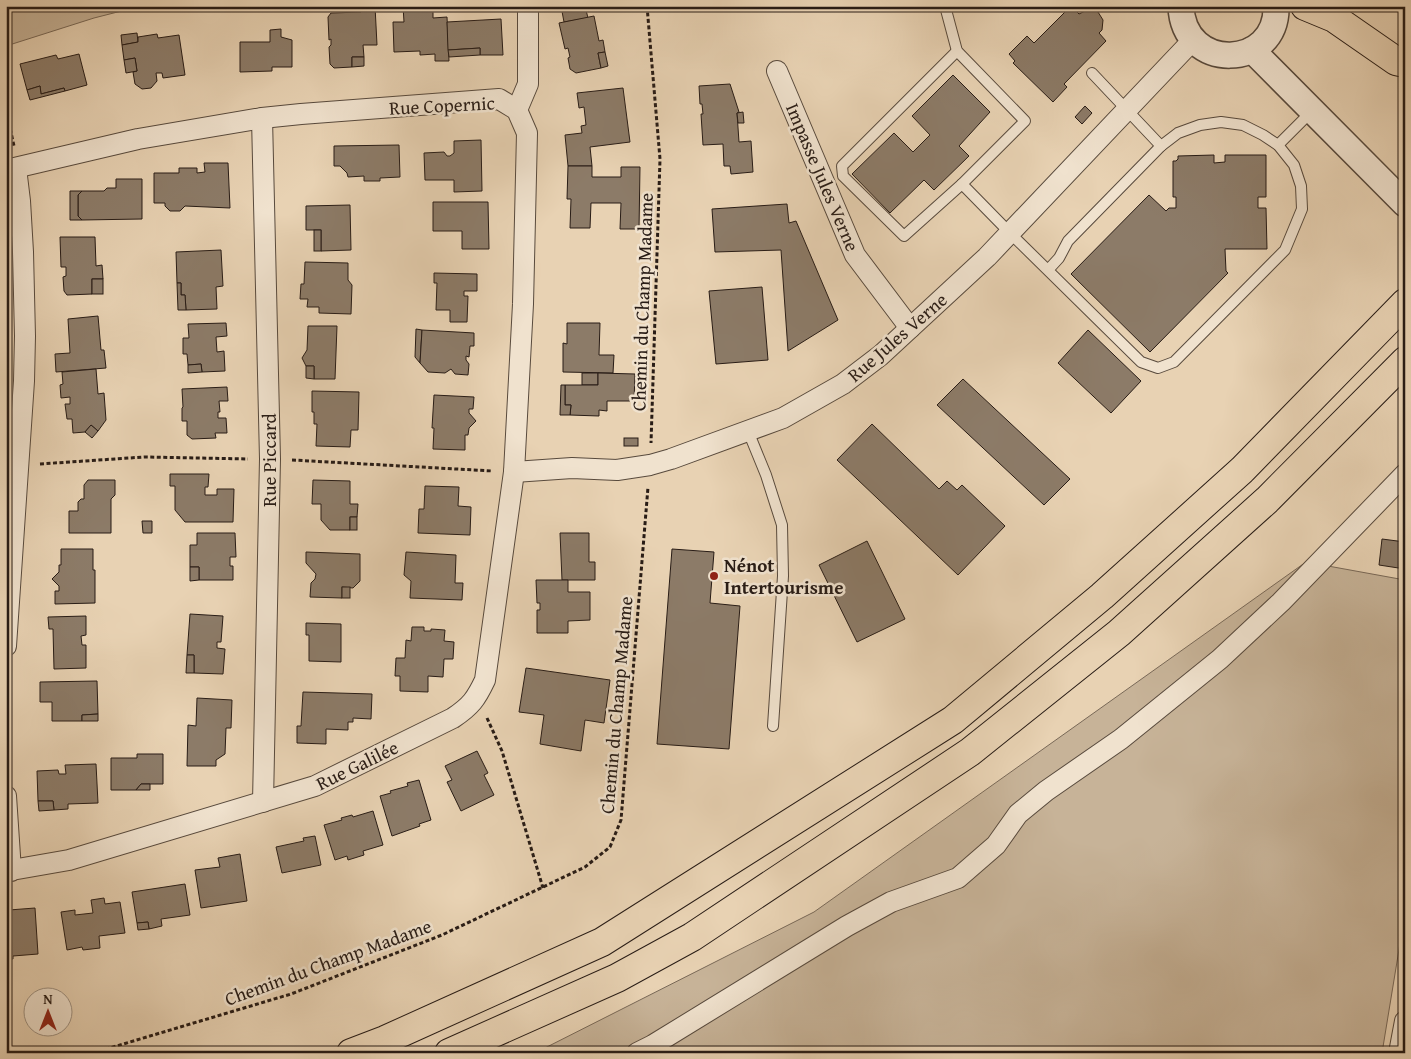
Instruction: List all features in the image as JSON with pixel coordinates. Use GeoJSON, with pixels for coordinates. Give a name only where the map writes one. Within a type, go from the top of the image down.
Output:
{"type":"FeatureCollection","features":[{"type":"Feature","properties":{"kind":"highway"},"geometry":{"type":"LineString","coordinates":[[1305,6],[1334,18],[1396,61],[1405,63]]}},
{"type":"Feature","properties":{"kind":"highway"},"geometry":{"type":"LineString","coordinates":[[351,1053],[385,1040],[602,942],[953,720],[1102,596],[1242,470],[1405,303]]}},
{"type":"Feature","properties":{"kind":"highway"},"geometry":{"type":"LineString","coordinates":[[449,1053],[617,978],[692,937],[970,752],[1120,632],[1267,500],[1405,361]]}},
{"type":"Feature","properties":{"kind":"street"},"geometry":{"type":"LineString","coordinates":[[1182,6],[1182,17],[1193,40],[1206,50],[1219,55],[1235,56],[1252,50],[1265,40],[1271,30],[1276,14],[1276,6]]}},
{"type":"Feature","properties":{"kind":"street"},"geometry":{"type":"LineString","coordinates":[[517,110],[528,84],[528,9]]}},
{"type":"Feature","properties":{"kind":"street","name":"Rue Jules Verne"},"geometry":{"type":"LineString","coordinates":[[514,472],[572,468],[617,470],[650,465],[783,418],[843,384],[881,355],[987,257],[1193,40]]}},
{"type":"Feature","properties":{"kind":"street"},"geometry":{"type":"LineString","coordinates":[[1252,50],[1405,204]]}},
{"type":"Feature","properties":{"kind":"street","name":"Impasse Jules Verne"},"geometry":{"type":"LineString","coordinates":[[777,71],[855,255],[910,328]]}},
{"type":"Feature","properties":{"kind":"street","name":"Rue Copernic"},"geometry":{"type":"LineString","coordinates":[[11,169],[138,139],[262,118],[499,99],[517,110],[527,133],[523,304],[514,472]]}},
{"type":"Feature","properties":{"kind":"street","name":"Rue Piccard"},"geometry":{"type":"LineString","coordinates":[[262,118],[270,459],[263,802]]}},
{"type":"Feature","properties":{"kind":"street"},"geometry":{"type":"LineString","coordinates":[[6,646],[24,380],[25,336],[20,201],[11,169]]}},
{"type":"Feature","properties":{"kind":"street","name":"Rue Galilée"},"geometry":{"type":"LineString","coordinates":[[8,871],[69,860],[315,786],[445,722],[467,709],[478,696],[485,680],[514,472]]}},
{"type":"Feature","properties":{"kind":"street"},"geometry":{"type":"LineString","coordinates":[[637,1053],[891,902],[958,878],[996,845],[1018,814],[1046,791],[1121,739],[1220,660],[1281,602],[1405,474]]}},
{"type":"Feature","properties":{"kind":"street"},"geometry":{"type":"LineString","coordinates":[[6,796],[8,871]]}},
{"type":"Feature","properties":{"kind":"street"},"geometry":{"type":"LineString","coordinates":[[1399,1053],[1405,1021]]}},
{"type":"Feature","properties":{"kind":"lane"},"geometry":{"type":"LineString","coordinates":[[946,6],[957,50],[1025,121],[962,184],[904,236],[843,176],[842,166],[957,50]]}},
{"type":"Feature","properties":{"kind":"lane"},"geometry":{"type":"LineString","coordinates":[[1092,73],[1161,146]]}},
{"type":"Feature","properties":{"kind":"lane"},"geometry":{"type":"LineString","coordinates":[[1278,145],[1312,111]]}},
{"type":"Feature","properties":{"kind":"lane"},"geometry":{"type":"LineString","coordinates":[[962,184],[1010,233],[1141,362],[1158,368],[1174,362],[1285,250],[1302,209],[1301,186],[1294,165],[1278,145],[1263,134],[1243,125],[1221,122],[1200,125],[1178,133],[1161,146],[1068,241],[1059,258],[1048,270]]}},
{"type":"Feature","properties":{"kind":"lane"},"geometry":{"type":"LineString","coordinates":[[748,431],[766,475],[782,525],[783,576],[773,726]]}},
{"type":"Feature","properties":{"kind":"path"},"geometry":{"type":"LineString","coordinates":[[6,11],[23,6]]}},
{"type":"Feature","properties":{"kind":"path","name":"Chemin du Champ Madame"},"geometry":{"type":"LineString","coordinates":[[93,1053],[291,994],[442,935],[585,867],[610,847],[620,820],[650,465],[660,159],[647,6]]}},
{"type":"Feature","properties":{"kind":"path"},"geometry":{"type":"LineString","coordinates":[[6,110],[14,142],[11,169]]}},
{"type":"Feature","properties":{"kind":"path"},"geometry":{"type":"LineString","coordinates":[[478,696],[502,751],[543,888]]}},
{"type":"Feature","properties":{"kind":"shaded area"},"geometry":{"type":"Polygon","coordinates":[[[6,6],[141,6],[94,18],[6,46],[6,6]]]}},
{"type":"Feature","properties":{"kind":"shaded area"},"geometry":{"type":"Polygon","coordinates":[[[1306,562],[1405,580],[1405,913],[1382,1053],[535,1053],[814,912],[1306,562]]]}},
{"type":"Feature","properties":{"kind":"building"},"geometry":{"type":"Polygon","coordinates":[[[361,6],[375,6],[377,45],[363,45],[364,57],[352,57],[352,67],[334,68],[330,64],[329,47],[331,39],[329,40],[328,17],[331,13],[361,12],[361,6]]]}},
{"type":"Feature","properties":{"kind":"building"},"geometry":{"type":"Polygon","coordinates":[[[403,6],[433,6],[433,18],[447,17],[449,61],[435,61],[435,54],[420,55],[420,51],[394,52],[393,22],[404,22],[403,6]]]}},
{"type":"Feature","properties":{"kind":"building"},"geometry":{"type":"Polygon","coordinates":[[[561,6],[585,6],[588,18],[564,22],[561,6]]]}},
{"type":"Feature","properties":{"kind":"building"},"geometry":{"type":"Polygon","coordinates":[[[1071,6],[1079,14],[1087,10],[1098,12],[1103,20],[1102,30],[1099,33],[1106,41],[1064,84],[1067,87],[1053,102],[1013,63],[1015,61],[1009,54],[1027,36],[1034,43],[1071,6]]]}},
{"type":"Feature","properties":{"kind":"building"},"geometry":{"type":"Polygon","coordinates":[[[594,16],[599,41],[603,40],[605,52],[598,53],[601,68],[576,73],[570,69],[568,48],[565,49],[559,23],[594,16]]]}},
{"type":"Feature","properties":{"kind":"building"},"geometry":{"type":"Polygon","coordinates":[[[501,19],[503,55],[480,55],[480,48],[448,50],[447,22],[501,19]]]}},
{"type":"Feature","properties":{"kind":"building"},"geometry":{"type":"Polygon","coordinates":[[[281,29],[281,37],[292,40],[292,67],[272,67],[272,71],[240,72],[240,42],[270,42],[270,30],[281,29]]]}},
{"type":"Feature","properties":{"kind":"building"},"geometry":{"type":"Polygon","coordinates":[[[137,33],[138,42],[122,45],[121,35],[137,33]]]}},
{"type":"Feature","properties":{"kind":"building"},"geometry":{"type":"Polygon","coordinates":[[[157,34],[158,38],[179,35],[185,75],[163,78],[162,73],[156,73],[157,81],[151,88],[142,89],[135,84],[133,72],[137,71],[135,58],[124,60],[122,45],[138,42],[138,37],[157,34]]]}},
{"type":"Feature","properties":{"kind":"building"},"geometry":{"type":"Polygon","coordinates":[[[480,48],[480,55],[449,57],[448,50],[480,48]]]}},
{"type":"Feature","properties":{"kind":"building"},"geometry":{"type":"Polygon","coordinates":[[[605,52],[608,66],[601,68],[598,53],[605,52]]]}},
{"type":"Feature","properties":{"kind":"building"},"geometry":{"type":"Polygon","coordinates":[[[79,54],[87,85],[65,91],[64,88],[41,94],[40,86],[27,90],[20,64],[56,55],[58,59],[79,54]]]}},
{"type":"Feature","properties":{"kind":"building"},"geometry":{"type":"Polygon","coordinates":[[[352,57],[364,57],[364,66],[352,67],[352,57]]]}},
{"type":"Feature","properties":{"kind":"building"},"geometry":{"type":"Polygon","coordinates":[[[135,58],[137,71],[126,73],[124,60],[135,58]]]}},
{"type":"Feature","properties":{"kind":"building"},"geometry":{"type":"Polygon","coordinates":[[[953,75],[990,112],[959,146],[969,156],[934,190],[924,180],[890,213],[852,174],[894,133],[913,152],[930,135],[912,116],[953,75]]]}},
{"type":"Feature","properties":{"kind":"building"},"geometry":{"type":"Polygon","coordinates":[[[730,84],[739,112],[737,113],[739,142],[751,141],[753,172],[731,174],[730,166],[724,166],[723,144],[703,145],[701,114],[703,114],[702,104],[700,104],[699,86],[730,84]]]}},
{"type":"Feature","properties":{"kind":"building"},"geometry":{"type":"Polygon","coordinates":[[[40,86],[41,94],[64,88],[65,91],[30,100],[27,90],[40,86]]]}},
{"type":"Feature","properties":{"kind":"building"},"geometry":{"type":"Polygon","coordinates":[[[623,88],[630,142],[590,147],[592,166],[568,166],[565,135],[582,133],[581,126],[586,125],[584,107],[579,108],[577,93],[623,88]]]}},
{"type":"Feature","properties":{"kind":"building"},"geometry":{"type":"Polygon","coordinates":[[[1085,106],[1092,113],[1082,124],[1075,117],[1085,106]]]}},
{"type":"Feature","properties":{"kind":"building"},"geometry":{"type":"Polygon","coordinates":[[[743,112],[744,123],[738,123],[737,113],[743,112]]]}},
{"type":"Feature","properties":{"kind":"building"},"geometry":{"type":"Polygon","coordinates":[[[481,140],[482,191],[454,192],[454,180],[425,180],[424,153],[444,152],[447,156],[450,156],[454,153],[454,141],[481,140]]]}},
{"type":"Feature","properties":{"kind":"building"},"geometry":{"type":"Polygon","coordinates":[[[399,145],[400,177],[380,178],[380,181],[364,181],[364,176],[348,177],[347,173],[340,166],[334,166],[334,146],[399,145]]]}},
{"type":"Feature","properties":{"kind":"building"},"geometry":{"type":"Polygon","coordinates":[[[1214,155],[1214,163],[1225,162],[1225,155],[1266,155],[1266,197],[1258,197],[1258,208],[1266,208],[1267,249],[1225,249],[1226,271],[1228,273],[1150,352],[1071,274],[1149,195],[1166,211],[1169,208],[1176,208],[1176,197],[1173,197],[1173,161],[1178,159],[1178,156],[1214,155]]]}},
{"type":"Feature","properties":{"kind":"building"},"geometry":{"type":"Polygon","coordinates":[[[204,163],[228,163],[230,208],[185,206],[180,211],[170,211],[165,206],[165,203],[154,203],[154,173],[179,173],[179,168],[197,168],[197,173],[205,172],[204,163]]]}},
{"type":"Feature","properties":{"kind":"building"},"geometry":{"type":"Polygon","coordinates":[[[568,166],[592,166],[592,177],[621,177],[621,167],[640,167],[639,229],[620,229],[621,203],[591,203],[590,228],[570,228],[571,199],[567,199],[568,166]]]}},
{"type":"Feature","properties":{"kind":"building"},"geometry":{"type":"Polygon","coordinates":[[[116,179],[142,179],[142,219],[82,220],[78,216],[78,195],[82,191],[104,191],[107,188],[116,188],[116,179]]]}},
{"type":"Feature","properties":{"kind":"building"},"geometry":{"type":"Polygon","coordinates":[[[70,191],[82,191],[78,195],[78,216],[82,220],[70,220],[70,191]]]}},
{"type":"Feature","properties":{"kind":"building"},"geometry":{"type":"Polygon","coordinates":[[[433,202],[488,202],[489,249],[462,249],[462,231],[433,231],[433,202]]]}},
{"type":"Feature","properties":{"kind":"building"},"geometry":{"type":"Polygon","coordinates":[[[787,204],[789,223],[796,221],[838,320],[788,351],[781,250],[715,252],[712,209],[787,204]]]}},
{"type":"Feature","properties":{"kind":"building"},"geometry":{"type":"Polygon","coordinates":[[[350,205],[351,250],[321,251],[321,230],[306,230],[306,206],[350,205]]]}},
{"type":"Feature","properties":{"kind":"building"},"geometry":{"type":"Polygon","coordinates":[[[314,230],[321,230],[321,251],[314,251],[314,230]]]}},
{"type":"Feature","properties":{"kind":"building"},"geometry":{"type":"Polygon","coordinates":[[[60,237],[95,237],[96,266],[102,265],[103,279],[92,279],[92,294],[67,295],[64,291],[63,277],[66,276],[66,267],[61,267],[60,237]]]}},
{"type":"Feature","properties":{"kind":"building"},"geometry":{"type":"Polygon","coordinates":[[[221,250],[223,286],[216,287],[217,309],[186,310],[185,295],[181,295],[181,283],[177,283],[176,252],[221,250]]]}},
{"type":"Feature","properties":{"kind":"building"},"geometry":{"type":"Polygon","coordinates":[[[305,262],[348,263],[348,280],[352,285],[351,314],[319,313],[319,307],[307,307],[308,299],[300,299],[301,284],[304,284],[305,262]]]}},
{"type":"Feature","properties":{"kind":"building"},"geometry":{"type":"Polygon","coordinates":[[[434,273],[477,274],[477,291],[464,291],[464,296],[468,296],[467,322],[450,322],[450,310],[436,310],[437,283],[434,283],[434,273]]]}},
{"type":"Feature","properties":{"kind":"building"},"geometry":{"type":"Polygon","coordinates":[[[92,279],[103,279],[103,294],[92,294],[92,279]]]}},
{"type":"Feature","properties":{"kind":"building"},"geometry":{"type":"Polygon","coordinates":[[[177,283],[181,283],[181,295],[185,295],[186,310],[178,310],[177,283]]]}},
{"type":"Feature","properties":{"kind":"building"},"geometry":{"type":"Polygon","coordinates":[[[762,287],[768,360],[716,364],[709,291],[762,287]]]}},
{"type":"Feature","properties":{"kind":"building"},"geometry":{"type":"Polygon","coordinates":[[[98,316],[101,350],[104,350],[106,368],[56,372],[55,354],[70,353],[68,319],[98,316]]]}},
{"type":"Feature","properties":{"kind":"building"},"geometry":{"type":"Polygon","coordinates":[[[226,323],[227,336],[216,337],[217,352],[224,351],[225,371],[202,372],[201,364],[188,365],[187,354],[183,354],[183,338],[189,338],[188,324],[226,323]]]}},
{"type":"Feature","properties":{"kind":"building"},"geometry":{"type":"Polygon","coordinates":[[[567,323],[600,323],[599,355],[614,355],[613,373],[563,372],[563,343],[567,344],[567,323]]]}},
{"type":"Feature","properties":{"kind":"building"},"geometry":{"type":"Polygon","coordinates":[[[308,326],[337,326],[335,379],[314,379],[314,366],[306,366],[302,358],[307,350],[308,326]]]}},
{"type":"Feature","properties":{"kind":"building"},"geometry":{"type":"Polygon","coordinates":[[[416,329],[422,330],[420,363],[415,357],[416,329]]]}},
{"type":"Feature","properties":{"kind":"building"},"geometry":{"type":"Polygon","coordinates":[[[422,330],[474,333],[474,346],[470,346],[469,357],[466,356],[469,364],[468,375],[455,374],[451,369],[445,373],[428,372],[420,363],[422,330]]]}},
{"type":"Feature","properties":{"kind":"building"},"geometry":{"type":"Polygon","coordinates":[[[1088,330],[1141,381],[1111,413],[1058,363],[1088,330]]]}},
{"type":"Feature","properties":{"kind":"building"},"geometry":{"type":"Polygon","coordinates":[[[201,364],[202,372],[188,373],[188,365],[201,364]]]}},
{"type":"Feature","properties":{"kind":"building"},"geometry":{"type":"Polygon","coordinates":[[[306,366],[314,366],[314,379],[306,378],[306,366]]]}},
{"type":"Feature","properties":{"kind":"building"},"geometry":{"type":"Polygon","coordinates":[[[96,369],[98,394],[104,393],[106,420],[98,431],[91,425],[85,432],[73,433],[72,419],[67,419],[65,404],[70,404],[70,397],[61,398],[62,372],[96,369]]]}},
{"type":"Feature","properties":{"kind":"building"},"geometry":{"type":"Polygon","coordinates":[[[582,373],[598,373],[598,385],[582,385],[582,373]]]}},
{"type":"Feature","properties":{"kind":"building"},"geometry":{"type":"Polygon","coordinates":[[[598,373],[635,374],[634,401],[607,401],[607,411],[599,410],[599,416],[570,415],[571,405],[565,405],[565,385],[598,385],[598,373]]]}},
{"type":"Feature","properties":{"kind":"building"},"geometry":{"type":"Polygon","coordinates":[[[963,379],[1070,479],[1044,505],[937,405],[963,379]]]}},
{"type":"Feature","properties":{"kind":"building"},"geometry":{"type":"Polygon","coordinates":[[[561,385],[565,385],[565,405],[571,405],[570,415],[560,415],[561,385]]]}},
{"type":"Feature","properties":{"kind":"building"},"geometry":{"type":"Polygon","coordinates":[[[227,387],[228,401],[219,401],[220,412],[218,412],[218,418],[226,418],[227,433],[215,433],[216,438],[192,439],[187,435],[187,421],[182,421],[182,389],[227,387]]]}},
{"type":"Feature","properties":{"kind":"building"},"geometry":{"type":"Polygon","coordinates":[[[312,391],[359,392],[358,430],[351,430],[350,447],[316,446],[317,424],[314,424],[314,412],[312,412],[312,391]]]}},
{"type":"Feature","properties":{"kind":"building"},"geometry":{"type":"Polygon","coordinates":[[[434,395],[474,397],[473,409],[469,409],[469,413],[476,421],[469,428],[468,435],[465,435],[465,450],[433,449],[434,395]]]}},
{"type":"Feature","properties":{"kind":"building"},"geometry":{"type":"Polygon","coordinates":[[[872,424],[939,489],[947,481],[957,490],[962,485],[1005,526],[958,575],[837,460],[872,424]]]}},
{"type":"Feature","properties":{"kind":"building"},"geometry":{"type":"Polygon","coordinates":[[[91,425],[98,431],[92,438],[85,432],[91,425]]]}},
{"type":"Feature","properties":{"kind":"building"},"geometry":{"type":"Polygon","coordinates":[[[624,438],[638,438],[638,446],[624,446],[624,438]]]}},
{"type":"Feature","properties":{"kind":"building"},"geometry":{"type":"Polygon","coordinates":[[[170,474],[209,474],[205,495],[217,495],[217,489],[234,489],[233,522],[185,522],[175,510],[175,486],[170,486],[170,474]]]}},
{"type":"Feature","properties":{"kind":"building"},"geometry":{"type":"Polygon","coordinates":[[[88,480],[115,480],[115,495],[111,499],[111,533],[69,533],[69,511],[78,511],[78,502],[84,499],[84,485],[88,480]]]}},
{"type":"Feature","properties":{"kind":"building"},"geometry":{"type":"Polygon","coordinates":[[[313,480],[350,481],[350,504],[358,504],[357,517],[350,517],[350,530],[330,530],[321,520],[321,504],[312,504],[313,480]]]}},
{"type":"Feature","properties":{"kind":"building"},"geometry":{"type":"Polygon","coordinates":[[[425,486],[459,487],[458,506],[471,507],[470,535],[418,533],[419,509],[424,509],[425,486]]]}},
{"type":"Feature","properties":{"kind":"building"},"geometry":{"type":"Polygon","coordinates":[[[350,517],[357,517],[357,530],[350,530],[350,517]]]}},
{"type":"Feature","properties":{"kind":"building"},"geometry":{"type":"Polygon","coordinates":[[[142,521],[152,521],[152,533],[143,533],[142,521]]]}},
{"type":"Feature","properties":{"kind":"building"},"geometry":{"type":"Polygon","coordinates":[[[197,533],[235,533],[236,557],[230,557],[230,566],[233,566],[233,580],[199,580],[199,567],[190,567],[190,545],[197,545],[197,533]]]}},
{"type":"Feature","properties":{"kind":"building"},"geometry":{"type":"Polygon","coordinates":[[[560,533],[589,533],[589,562],[595,562],[595,580],[562,580],[560,533]]]}},
{"type":"Feature","properties":{"kind":"building"},"geometry":{"type":"Polygon","coordinates":[[[1382,539],[1405,542],[1405,569],[1379,565],[1382,539]]]}},
{"type":"Feature","properties":{"kind":"building"},"geometry":{"type":"Polygon","coordinates":[[[867,541],[905,619],[857,642],[819,565],[867,541]]]}},
{"type":"Feature","properties":{"kind":"building"},"geometry":{"type":"Polygon","coordinates":[[[61,549],[93,549],[95,603],[55,604],[55,591],[59,591],[59,586],[52,579],[59,572],[61,549]]]}},
{"type":"Feature","properties":{"kind":"building"},"geometry":{"type":"Polygon","coordinates":[[[672,549],[714,552],[710,603],[740,606],[729,749],[657,744],[672,549]]]}},
{"type":"Feature","properties":{"kind":"building"},"geometry":{"type":"Polygon","coordinates":[[[306,552],[360,554],[360,581],[353,588],[342,587],[342,598],[310,597],[311,583],[315,579],[316,574],[306,563],[306,552]]]}},
{"type":"Feature","properties":{"kind":"building"},"geometry":{"type":"Polygon","coordinates":[[[406,552],[456,555],[455,583],[463,583],[462,600],[410,598],[411,581],[404,575],[406,552]]]}},
{"type":"Feature","properties":{"kind":"building"},"geometry":{"type":"Polygon","coordinates":[[[190,567],[199,567],[199,580],[190,581],[190,567]]]}},
{"type":"Feature","properties":{"kind":"building"},"geometry":{"type":"Polygon","coordinates":[[[536,580],[568,580],[568,592],[590,592],[590,620],[568,621],[568,633],[537,633],[537,610],[540,610],[540,603],[537,603],[536,580]]]}},
{"type":"Feature","properties":{"kind":"building"},"geometry":{"type":"Polygon","coordinates":[[[342,587],[350,587],[350,598],[342,598],[342,587]]]}},
{"type":"Feature","properties":{"kind":"building"},"geometry":{"type":"Polygon","coordinates":[[[190,614],[223,616],[221,642],[217,642],[217,648],[225,649],[223,674],[194,673],[194,655],[187,655],[190,614]]]}},
{"type":"Feature","properties":{"kind":"building"},"geometry":{"type":"Polygon","coordinates":[[[86,616],[86,635],[81,636],[82,645],[86,645],[86,668],[54,669],[53,629],[49,629],[48,617],[86,616]]]}},
{"type":"Feature","properties":{"kind":"building"},"geometry":{"type":"Polygon","coordinates":[[[306,623],[341,624],[341,662],[309,661],[309,635],[306,635],[306,623]]]}},
{"type":"Feature","properties":{"kind":"building"},"geometry":{"type":"Polygon","coordinates":[[[412,627],[424,627],[424,631],[431,631],[431,629],[445,630],[444,641],[454,642],[453,659],[444,659],[443,677],[428,676],[428,692],[400,691],[400,676],[395,676],[396,658],[405,658],[406,640],[411,641],[412,627]]]}},
{"type":"Feature","properties":{"kind":"building"},"geometry":{"type":"Polygon","coordinates":[[[187,655],[194,655],[194,673],[186,673],[187,655]]]}},
{"type":"Feature","properties":{"kind":"building"},"geometry":{"type":"Polygon","coordinates":[[[526,668],[610,680],[604,723],[585,720],[581,751],[540,744],[544,715],[519,712],[526,668]]]}},
{"type":"Feature","properties":{"kind":"building"},"geometry":{"type":"Polygon","coordinates":[[[97,681],[98,714],[82,715],[82,721],[52,721],[52,702],[40,702],[40,682],[97,681]]]}},
{"type":"Feature","properties":{"kind":"building"},"geometry":{"type":"Polygon","coordinates":[[[303,692],[372,694],[371,719],[353,718],[353,722],[348,722],[348,730],[326,729],[326,744],[297,743],[297,726],[301,726],[303,692]]]}},
{"type":"Feature","properties":{"kind":"building"},"geometry":{"type":"Polygon","coordinates":[[[197,698],[232,700],[231,728],[226,728],[225,754],[216,760],[216,766],[187,766],[188,725],[196,726],[197,698]]]}},
{"type":"Feature","properties":{"kind":"building"},"geometry":{"type":"Polygon","coordinates":[[[98,714],[98,721],[82,721],[82,715],[98,714]]]}},
{"type":"Feature","properties":{"kind":"building"},"geometry":{"type":"Polygon","coordinates":[[[477,751],[488,773],[484,775],[494,795],[461,811],[447,782],[452,780],[445,766],[477,751]]]}},
{"type":"Feature","properties":{"kind":"building"},"geometry":{"type":"Polygon","coordinates":[[[137,754],[163,754],[163,784],[141,784],[136,790],[111,790],[111,758],[137,758],[137,754]]]}},
{"type":"Feature","properties":{"kind":"building"},"geometry":{"type":"Polygon","coordinates":[[[96,764],[98,803],[68,804],[68,809],[54,810],[53,801],[38,801],[37,771],[58,770],[59,774],[66,774],[65,765],[96,764]]]}},
{"type":"Feature","properties":{"kind":"building"},"geometry":{"type":"Polygon","coordinates":[[[419,780],[431,820],[392,836],[380,796],[408,786],[407,783],[419,780]]]}},
{"type":"Feature","properties":{"kind":"building"},"geometry":{"type":"Polygon","coordinates":[[[141,784],[150,784],[150,790],[136,790],[141,784]]]}},
{"type":"Feature","properties":{"kind":"building"},"geometry":{"type":"Polygon","coordinates":[[[38,801],[53,801],[54,810],[39,811],[38,801]]]}},
{"type":"Feature","properties":{"kind":"building"},"geometry":{"type":"Polygon","coordinates":[[[373,811],[383,845],[363,851],[364,855],[348,860],[347,856],[335,860],[324,825],[342,820],[341,818],[352,815],[353,817],[373,811]]]}},
{"type":"Feature","properties":{"kind":"building"},"geometry":{"type":"Polygon","coordinates":[[[315,836],[321,865],[282,873],[276,847],[304,841],[303,838],[315,836]]]}},
{"type":"Feature","properties":{"kind":"building"},"geometry":{"type":"Polygon","coordinates":[[[240,854],[247,901],[201,908],[195,870],[220,867],[218,858],[240,854]]]}},
{"type":"Feature","properties":{"kind":"building"},"geometry":{"type":"Polygon","coordinates":[[[185,884],[190,915],[161,919],[162,926],[149,929],[148,922],[137,923],[132,892],[185,884]]]}},
{"type":"Feature","properties":{"kind":"building"},"geometry":{"type":"Polygon","coordinates":[[[104,898],[105,904],[120,902],[125,933],[99,936],[100,948],[83,950],[82,947],[67,950],[61,912],[75,910],[75,915],[93,913],[91,900],[104,898]]]}},
{"type":"Feature","properties":{"kind":"building"},"geometry":{"type":"Polygon","coordinates":[[[35,908],[38,954],[13,956],[13,959],[6,959],[6,913],[9,910],[35,908]]]}},
{"type":"Feature","properties":{"kind":"building"},"geometry":{"type":"Polygon","coordinates":[[[148,922],[149,929],[138,930],[137,923],[148,922]]]}},
{"type":"Feature","properties":{"kind":"place","name":"Nénot Intertourisme"},"geometry":{"type":"Point","coordinates":[714,576]}}]}
